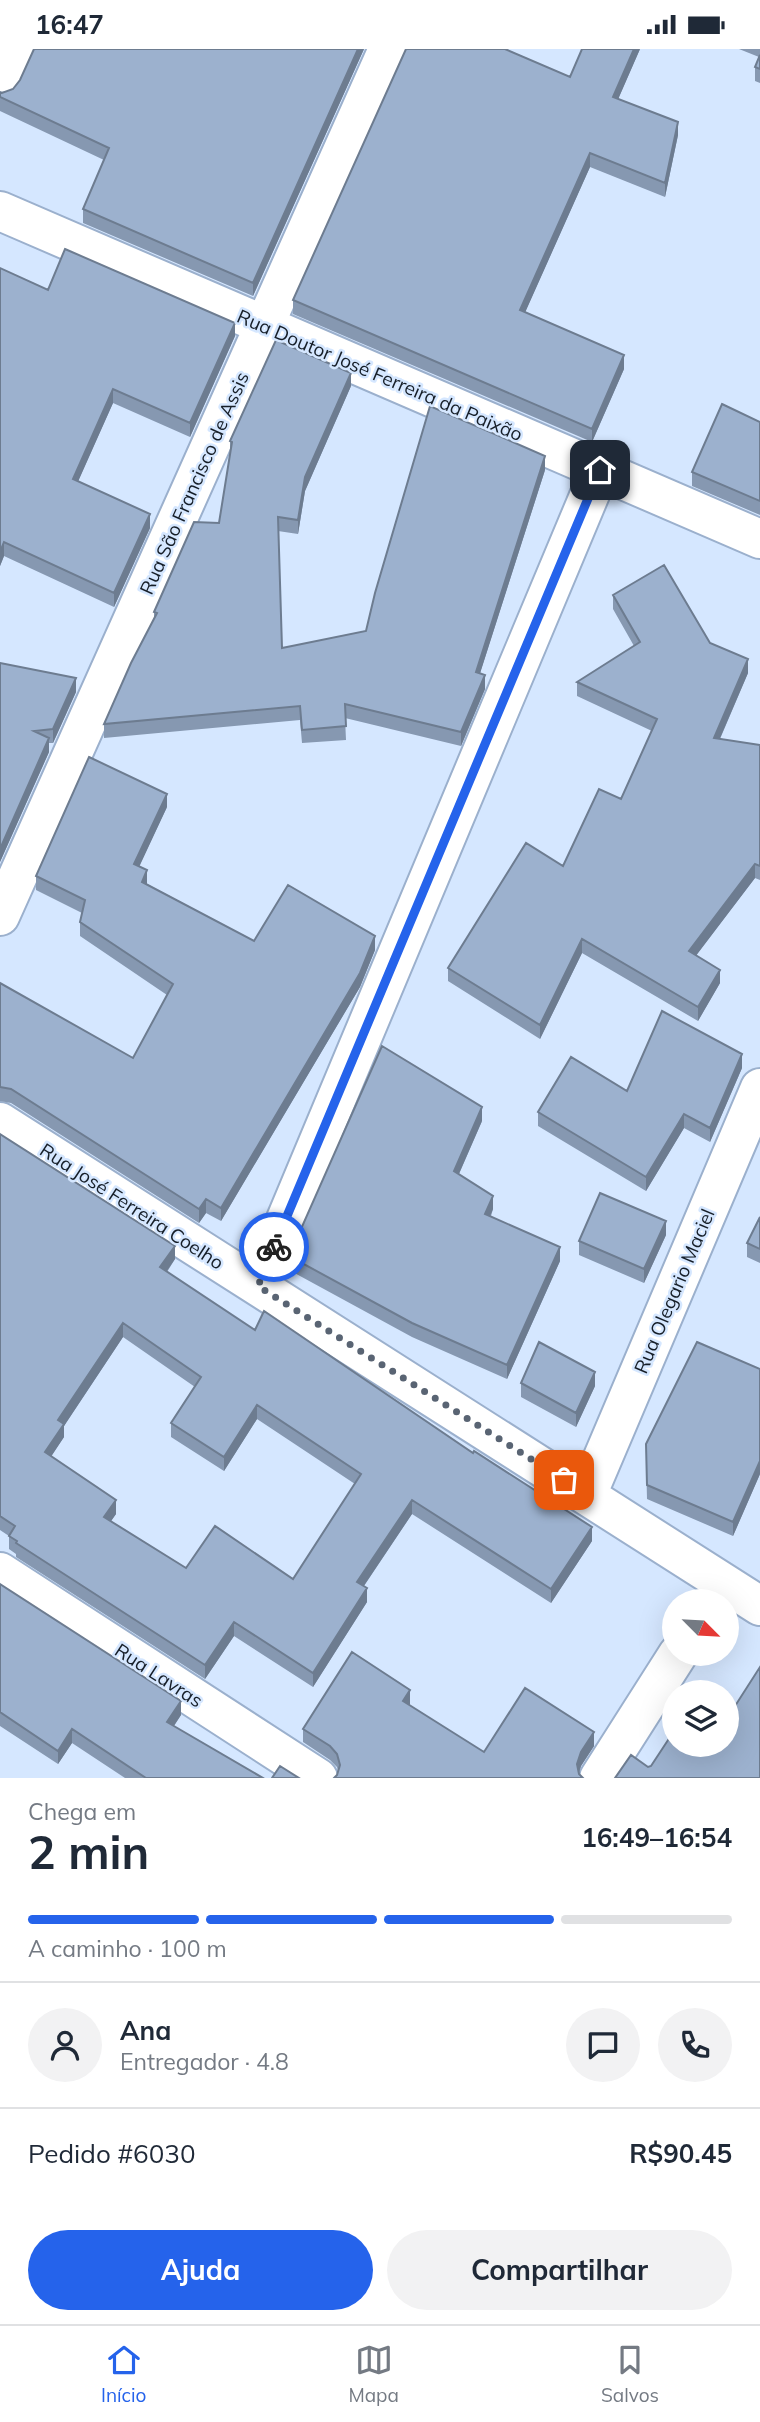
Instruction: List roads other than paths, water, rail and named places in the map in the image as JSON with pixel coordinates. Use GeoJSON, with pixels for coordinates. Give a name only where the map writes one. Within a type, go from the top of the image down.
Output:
{"type":"FeatureCollection","features":[{"type":"Feature","properties":{"kind":"street"},"geometry":{"type":"LineString","coordinates":[[0,85],[17,49]]}},
{"type":"Feature","properties":{"kind":"street","name":"Rua São Francisco de Assis"},"geometry":{"type":"LineString","coordinates":[[0,916],[388,49]]}},
{"type":"Feature","properties":{"kind":"street","name":"Rua Doutor José Ferreira da Paixão"},"geometry":{"type":"LineString","coordinates":[[0,211],[760,539]]}},
{"type":"Feature","properties":{"kind":"street"},"geometry":{"type":"LineString","coordinates":[[258,1286],[600,470]]}},
{"type":"Feature","properties":{"kind":"street","name":"Rua Olegario Maciel"},"geometry":{"type":"LineString","coordinates":[[587,1495],[760,1088]]}},
{"type":"Feature","properties":{"kind":"street","name":"Rua José Ferreira Coelho"},"geometry":{"type":"LineString","coordinates":[[0,1122],[587,1495],[714,1589]]}},
{"type":"Feature","properties":{"kind":"street","name":"Rua Lavras"},"geometry":{"type":"LineString","coordinates":[[0,1571],[318,1778]]}},
{"type":"Feature","properties":{"kind":"street","name":"Rua José Ferreira Coelho"},"geometry":{"type":"LineString","coordinates":[[739,1599],[760,1606]]}},
{"type":"Feature","properties":{"kind":"street"},"geometry":{"type":"LineString","coordinates":[[599,1778],[670,1666]]}}]}
